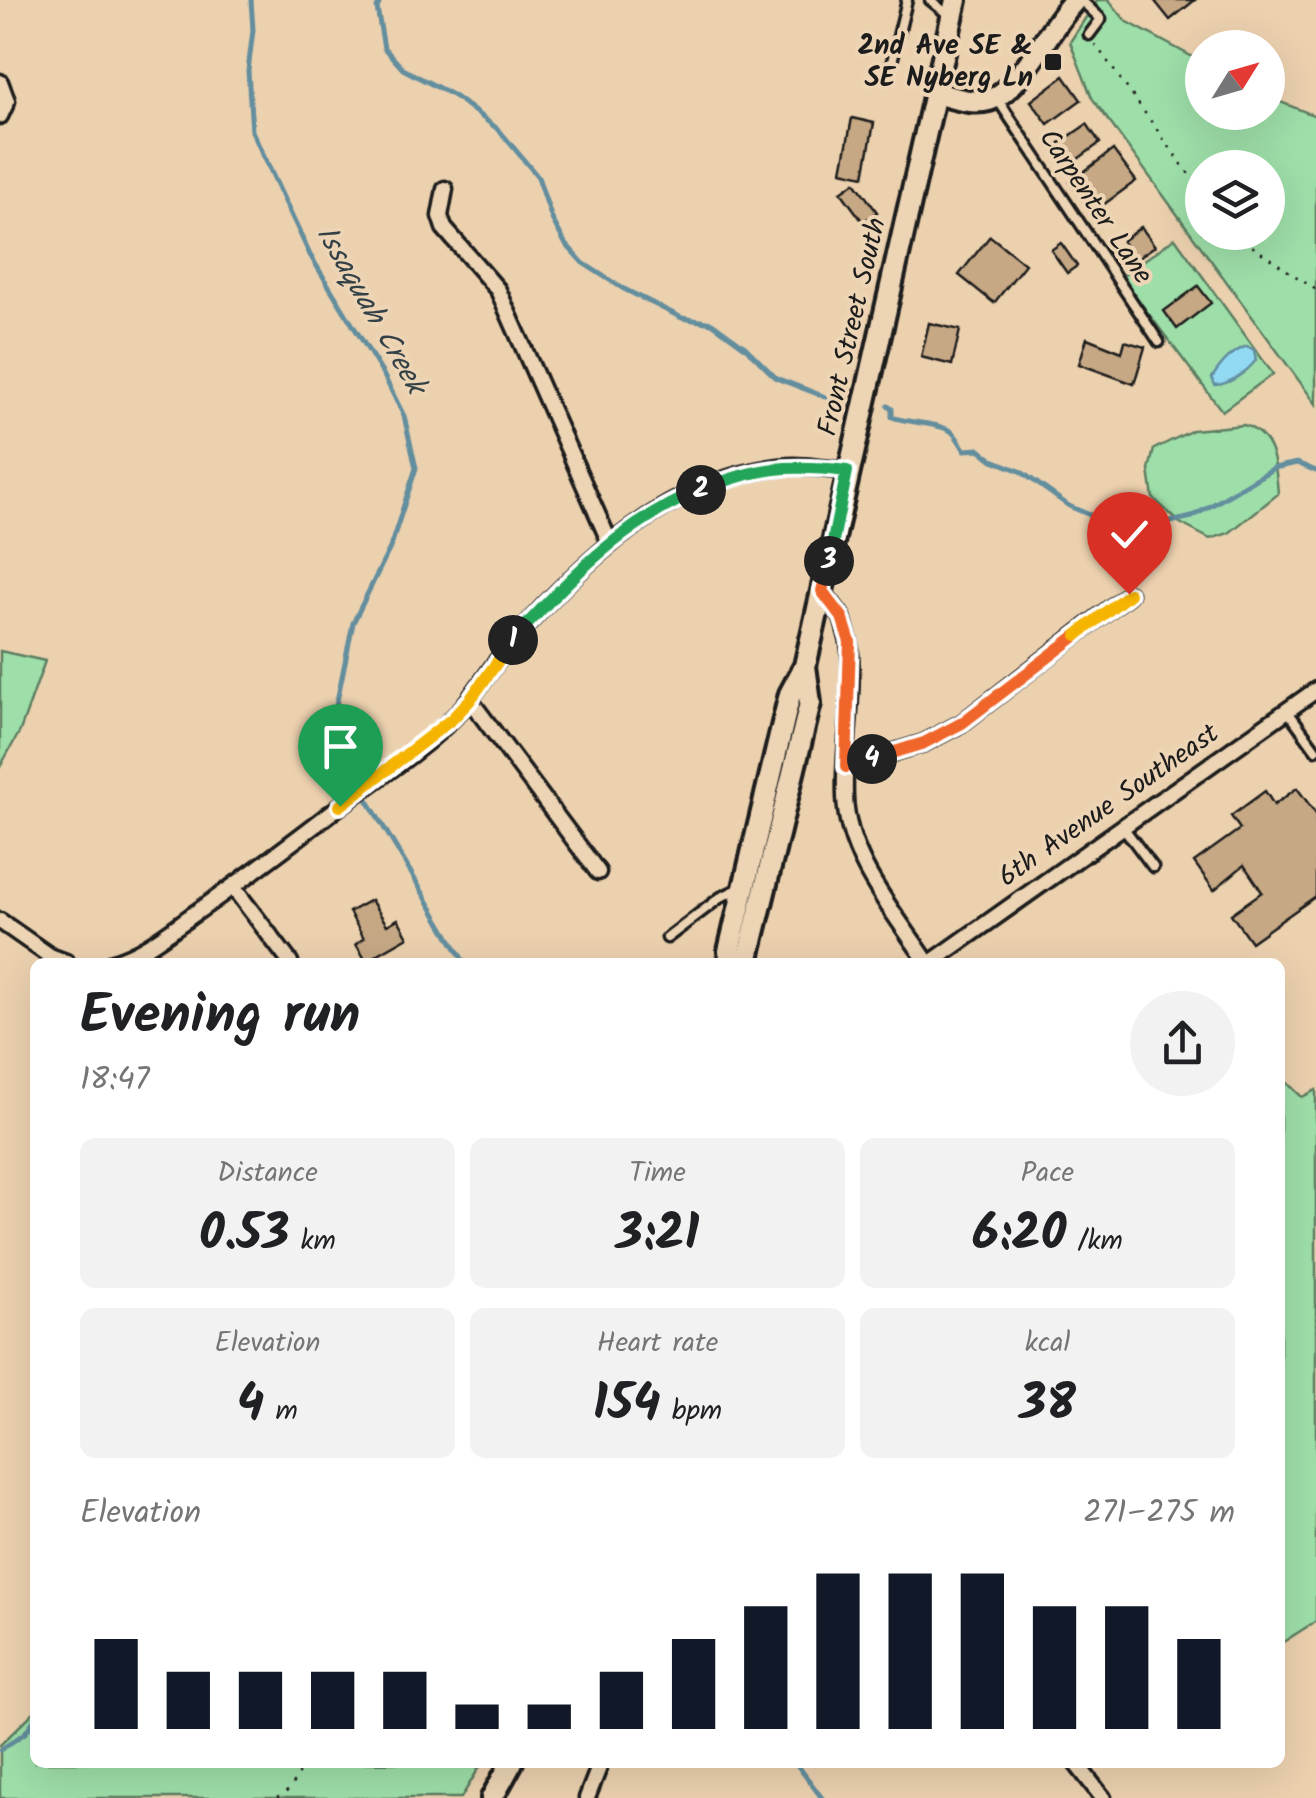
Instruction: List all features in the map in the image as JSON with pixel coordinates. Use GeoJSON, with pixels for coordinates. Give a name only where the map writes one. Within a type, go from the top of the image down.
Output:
{"type":"FeatureCollection","features":[{"type":"Feature","properties":{"kind":"main road"},"geometry":{"type":"LineString","coordinates":[[935,94],[977,102],[996,97],[1017,77],[1078,0]]}},
{"type":"Feature","properties":{"kind":"main road","name":"Front Street South"},"geometry":{"type":"LineString","coordinates":[[748,958],[790,694],[806,666],[954,9]]}},
{"type":"Feature","properties":{"kind":"main road","name":"Front Street South"},"geometry":{"type":"LineString","coordinates":[[731,958],[729,951],[744,886],[770,826]]}},
{"type":"Feature","properties":{"kind":"main road"},"geometry":{"type":"LineString","coordinates":[[492,1798],[509,1768]]}},
{"type":"Feature","properties":{"kind":"street"},"geometry":{"type":"LineString","coordinates":[[0,82],[7,101],[0,116]]}},
{"type":"Feature","properties":{"kind":"street"},"geometry":{"type":"LineString","coordinates":[[445,188],[440,207],[444,228],[498,290],[610,543]]}},
{"type":"Feature","properties":{"kind":"street"},"geometry":{"type":"LineString","coordinates":[[125,958],[140,952],[233,887],[431,737],[470,700],[509,645],[610,543],[686,496],[753,472],[800,466],[847,471]]}},
{"type":"Feature","properties":{"kind":"street"},"geometry":{"type":"LineString","coordinates":[[822,591],[842,617],[850,642],[844,797],[852,838],[874,882],[926,958]]}},
{"type":"Feature","properties":{"kind":"street"},"geometry":{"type":"LineString","coordinates":[[846,767],[924,743],[962,723],[1129,594]]}},
{"type":"Feature","properties":{"kind":"street","name":"6th Avenue Southeast"},"geometry":{"type":"LineString","coordinates":[[935,958],[1316,690]]}},
{"type":"Feature","properties":{"kind":"street"},"geometry":{"type":"LineString","coordinates":[[470,700],[598,872]]}},
{"type":"Feature","properties":{"kind":"street"},"geometry":{"type":"LineString","coordinates":[[233,887],[287,958]]}},
{"type":"Feature","properties":{"kind":"street"},"geometry":{"type":"LineString","coordinates":[[0,921],[27,942],[58,958]]}},
{"type":"Feature","properties":{"kind":"street"},"geometry":{"type":"LineString","coordinates":[[587,1798],[599,1768]]}},
{"type":"Feature","properties":{"kind":"street"},"geometry":{"type":"LineString","coordinates":[[1080,1768],[1104,1798]]}},
{"type":"Feature","properties":{"kind":"lane"},"geometry":{"type":"LineString","coordinates":[[888,78],[907,0]]}},
{"type":"Feature","properties":{"kind":"lane"},"geometry":{"type":"LineString","coordinates":[[930,0],[954,9]]}},
{"type":"Feature","properties":{"kind":"lane"},"geometry":{"type":"LineString","coordinates":[[1078,0],[1100,18],[1089,35]]}},
{"type":"Feature","properties":{"kind":"lane","name":"Carpenter Lane"},"geometry":{"type":"LineString","coordinates":[[996,97],[1159,342]]}},
{"type":"Feature","properties":{"kind":"lane"},"geometry":{"type":"LineString","coordinates":[[1287,710],[1316,750]]}},
{"type":"Feature","properties":{"kind":"lane"},"geometry":{"type":"LineString","coordinates":[[1123,827],[1153,868]]}},
{"type":"Feature","properties":{"kind":"lane"},"geometry":{"type":"LineString","coordinates":[[668,938],[721,898],[744,886]]}},
{"type":"Feature","properties":{"kind":"path"},"geometry":{"type":"LineString","coordinates":[[1089,35],[1185,168]]}},
{"type":"Feature","properties":{"kind":"path"},"geometry":{"type":"LineString","coordinates":[[1258,250],[1316,290]]}},
{"type":"Feature","properties":{"kind":"path"},"geometry":{"type":"LineString","coordinates":[[277,1798],[289,1790],[302,1768]]}},
{"type":"Feature","properties":{"kind":"green space"},"geometry":{"type":"Polygon","coordinates":[[[1097,0],[1109,0],[1126,21],[1185,53],[1185,130],[1285,130],[1285,104],[1316,116],[1316,404],[1203,250],[1285,250],[1285,150],[1185,150],[1185,225],[1092,98],[1070,42],[1097,0]]]}},
{"type":"Feature","properties":{"kind":"green space"},"geometry":{"type":"Polygon","coordinates":[[[1175,238],[1273,374],[1222,411],[1121,277],[1175,238]]]}},
{"type":"Feature","properties":{"kind":"green space"},"geometry":{"type":"Polygon","coordinates":[[[1244,425],[1262,436],[1272,452],[1278,494],[1229,533],[1210,539],[1180,523],[1153,498],[1149,470],[1154,449],[1193,430],[1244,425]]]}},
{"type":"Feature","properties":{"kind":"green space"},"geometry":{"type":"Polygon","coordinates":[[[0,651],[45,661],[20,731],[0,767],[0,651]]]}},
{"type":"Feature","properties":{"kind":"green space"},"geometry":{"type":"Polygon","coordinates":[[[1285,1081],[1302,1097],[1316,1090],[1316,1621],[1285,1641],[1285,1081]]]}},
{"type":"Feature","properties":{"kind":"green space"},"geometry":{"type":"Polygon","coordinates":[[[30,1716],[30,1768],[479,1768],[461,1798],[0,1798],[0,1745],[30,1716]]]}},
{"type":"Feature","properties":{"kind":"water"},"geometry":{"type":"Polygon","coordinates":[[[1247,346],[1254,350],[1256,360],[1238,377],[1215,385],[1212,378],[1223,363],[1247,346]]]}},
{"type":"Feature","properties":{"kind":"building"},"geometry":{"type":"Polygon","coordinates":[[[1154,0],[1195,0],[1170,20],[1154,0]]]}},
{"type":"Feature","properties":{"kind":"building"},"geometry":{"type":"Polygon","coordinates":[[[1064,76],[1081,100],[1048,124],[1031,101],[1064,76]]]}},
{"type":"Feature","properties":{"kind":"building"},"geometry":{"type":"Polygon","coordinates":[[[852,118],[874,123],[864,176],[842,171],[852,118]]]}},
{"type":"Feature","properties":{"kind":"building"},"geometry":{"type":"Polygon","coordinates":[[[1087,124],[1100,143],[1071,164],[1057,145],[1087,124]]]}},
{"type":"Feature","properties":{"kind":"building"},"geometry":{"type":"Polygon","coordinates":[[[1113,150],[1136,181],[1092,213],[1070,182],[1113,150]]]}},
{"type":"Feature","properties":{"kind":"building"},"geometry":{"type":"Polygon","coordinates":[[[855,182],[877,212],[863,222],[841,192],[855,182]]]}},
{"type":"Feature","properties":{"kind":"building"},"geometry":{"type":"Polygon","coordinates":[[[1141,227],[1155,246],[1136,259],[1122,241],[1141,227]]]}},
{"type":"Feature","properties":{"kind":"building"},"geometry":{"type":"Polygon","coordinates":[[[990,236],[1025,264],[994,303],[959,275],[990,236]]]}},
{"type":"Feature","properties":{"kind":"building"},"geometry":{"type":"Polygon","coordinates":[[[1061,243],[1077,266],[1067,273],[1051,250],[1061,243]]]}},
{"type":"Feature","properties":{"kind":"building"},"geometry":{"type":"Polygon","coordinates":[[[1198,286],[1211,303],[1177,329],[1164,311],[1198,286]]]}},
{"type":"Feature","properties":{"kind":"building"},"geometry":{"type":"Polygon","coordinates":[[[929,323],[960,330],[952,365],[921,357],[929,323]]]}},
{"type":"Feature","properties":{"kind":"building"},"geometry":{"type":"Polygon","coordinates":[[[1087,338],[1122,352],[1125,341],[1145,347],[1134,384],[1079,364],[1087,338]]]}},
{"type":"Feature","properties":{"kind":"building"},"geometry":{"type":"Polygon","coordinates":[[[1297,788],[1316,814],[1316,896],[1251,942],[1231,914],[1262,892],[1244,865],[1214,890],[1194,862],[1240,829],[1231,816],[1265,791],[1274,805],[1297,788]]]}},
{"type":"Feature","properties":{"kind":"building"},"geometry":{"type":"Polygon","coordinates":[[[371,900],[387,925],[398,919],[408,937],[371,958],[364,958],[356,944],[364,938],[349,912],[371,900]]]}},
{"type":"Feature","properties":{"kind":"waterway","name":"Issaquah Creek"},"geometry":{"type":"LineString","coordinates":[[251,0],[253,30],[248,71],[252,131],[310,255],[404,416],[416,468],[390,548],[353,623],[336,706],[339,752],[462,958]]}},
{"type":"Feature","properties":{"kind":"waterway"},"geometry":{"type":"LineString","coordinates":[[381,0],[377,8],[384,48],[403,69],[454,96],[499,130],[538,177],[552,219],[565,243],[583,263],[682,318],[712,323],[745,347],[776,378],[836,401]]}},
{"type":"Feature","properties":{"kind":"waterway"},"geometry":{"type":"LineString","coordinates":[[888,406],[892,417],[949,430],[965,450],[979,449],[993,460],[1020,471],[1069,506],[1113,525],[1131,522],[1149,527],[1192,517],[1274,468],[1297,463],[1316,471]]}},
{"type":"Feature","properties":{"kind":"waterway","name":"Issaquah Creek"},"geometry":{"type":"LineString","coordinates":[[0,1750],[30,1726]]}},
{"type":"Feature","properties":{"kind":"waterway"},"geometry":{"type":"LineString","coordinates":[[800,1768],[822,1798]]}},
{"type":"Feature","properties":{"kind":"place","name":"2nd Ave SE & SE Nyberg Ln"},"geometry":{"type":"Point","coordinates":[1053,62]}},
{"type":"Feature","properties":{"kind":"route"},"geometry":{"type":"LineString","coordinates":[[340,806],[452,719],[509,645],[610,543],[686,496],[753,472],[800,466],[847,471],[822,591],[842,617],[850,642],[846,767],[924,743],[962,723],[1129,594]]}}]}
